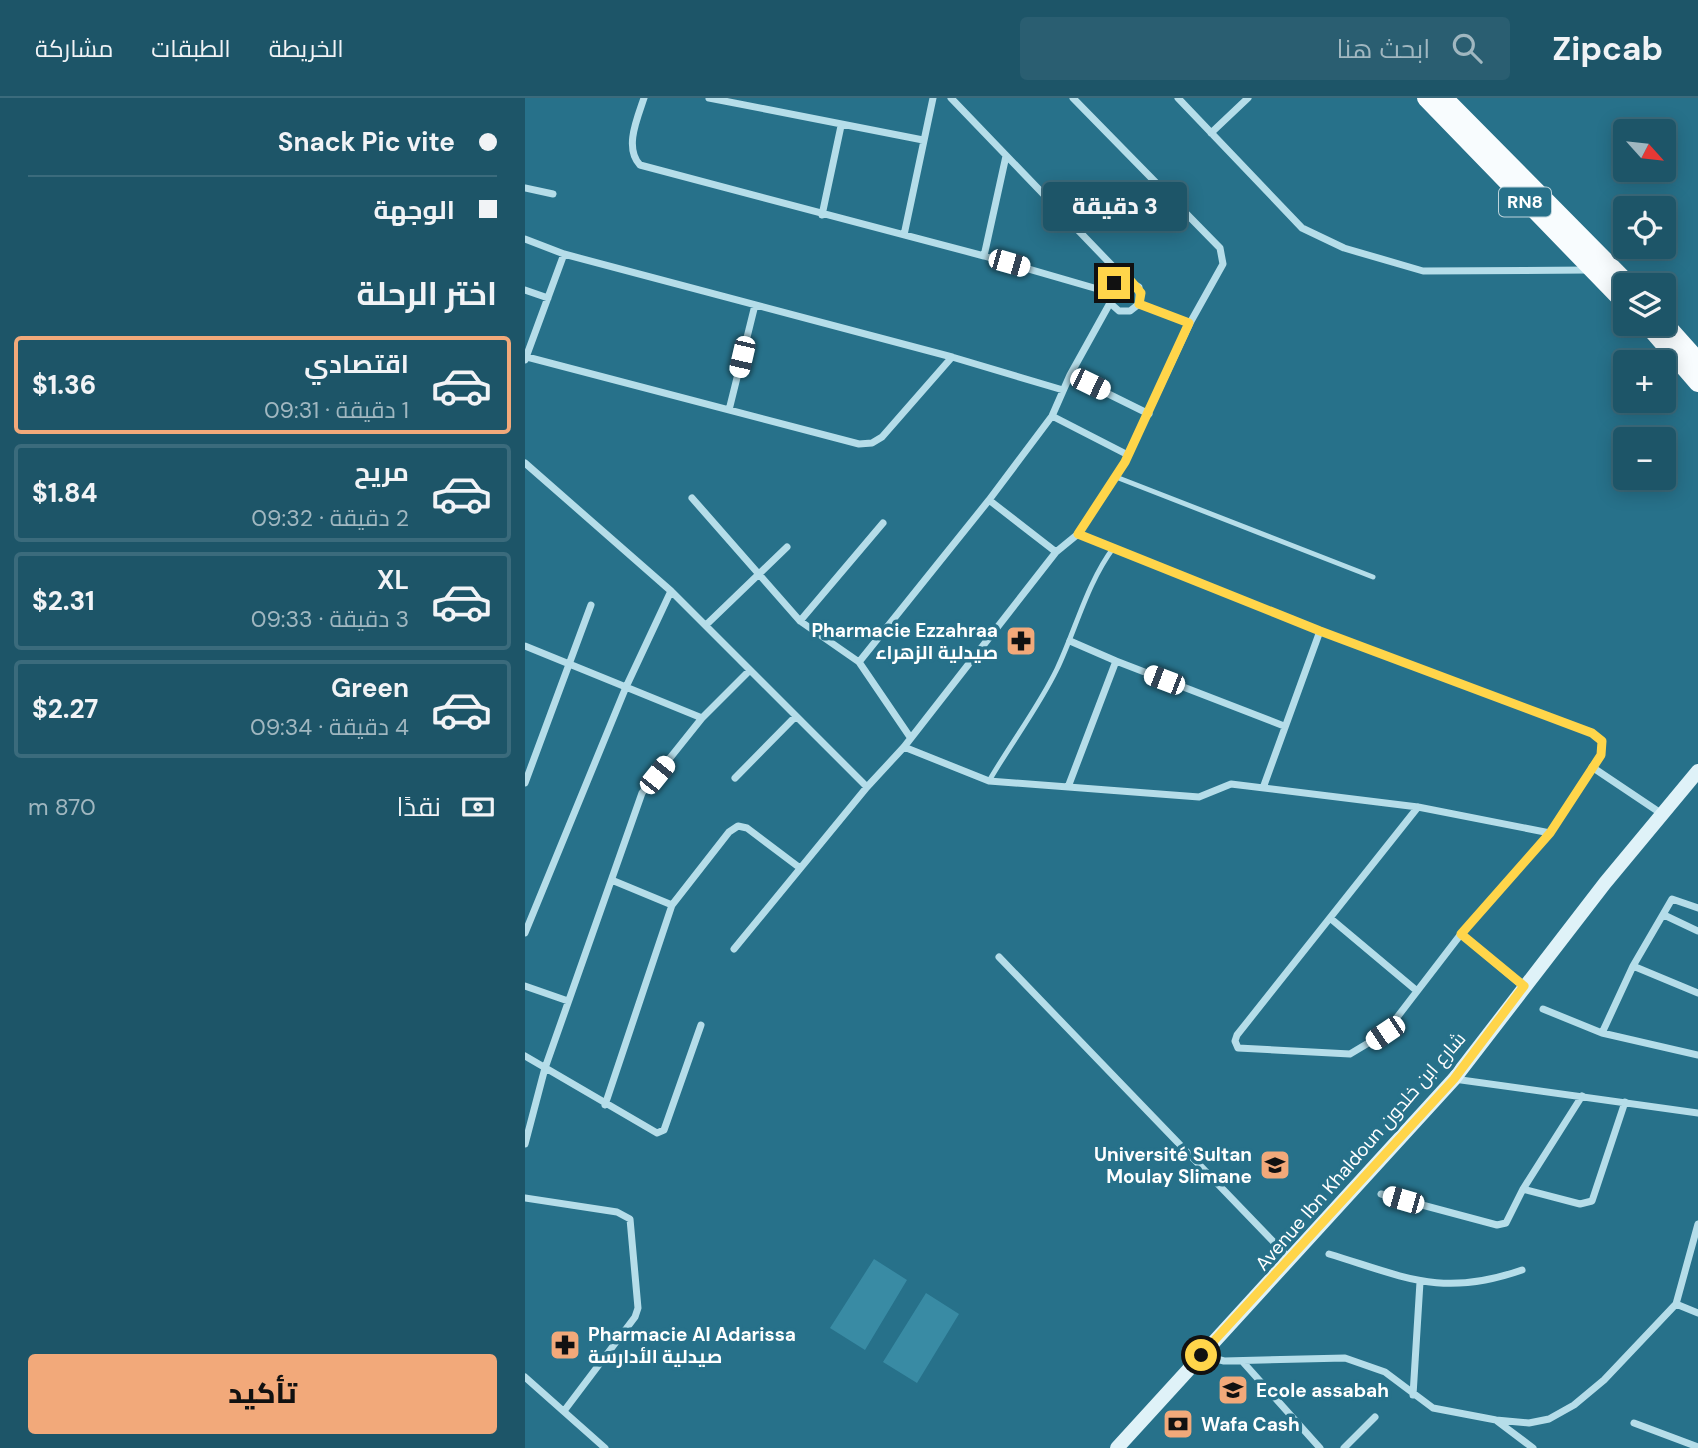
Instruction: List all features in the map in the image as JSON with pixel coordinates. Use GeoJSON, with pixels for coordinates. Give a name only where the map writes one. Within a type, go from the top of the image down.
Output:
{"type":"FeatureCollection","features":[{"type":"Feature","properties":{"kind":"main road","name":"RN8"},"geometry":{"type":"LineString","coordinates":[[1426,98],[1613,292]]}},
{"type":"Feature","properties":{"kind":"main road","name":"RN8"},"geometry":{"type":"LineString","coordinates":[[1444,98],[1617,273]]}},
{"type":"Feature","properties":{"kind":"main road"},"geometry":{"type":"LineString","coordinates":[[1657,336],[1698,383]]}},
{"type":"Feature","properties":{"kind":"main road"},"geometry":{"type":"LineString","coordinates":[[1676,336],[1698,361]]}},
{"type":"Feature","properties":{"kind":"street"},"geometry":{"type":"LineString","coordinates":[[644,98],[631,148],[632,157],[641,165],[984,256],[1108,292]]}},
{"type":"Feature","properties":{"kind":"street"},"geometry":{"type":"LineString","coordinates":[[709,98],[923,140]]}},
{"type":"Feature","properties":{"kind":"street"},"geometry":{"type":"LineString","coordinates":[[904,235],[933,98]]}},
{"type":"Feature","properties":{"kind":"street"},"geometry":{"type":"LineString","coordinates":[[951,98],[1125,279],[1139,287],[1139,304]]}},
{"type":"Feature","properties":{"kind":"street"},"geometry":{"type":"LineString","coordinates":[[734,949],[867,787],[904,747],[1056,552],[1078,534],[1128,456],[1189,323],[1223,264],[1220,248],[1074,98]]}},
{"type":"Feature","properties":{"kind":"street"},"geometry":{"type":"LineString","coordinates":[[1178,98],[1302,228],[1344,248],[1423,271],[1589,270]]}},
{"type":"Feature","properties":{"kind":"street"},"geometry":{"type":"LineString","coordinates":[[1211,133],[1248,98]]}},
{"type":"Feature","properties":{"kind":"street"},"geometry":{"type":"LineString","coordinates":[[822,215],[841,126]]}},
{"type":"Feature","properties":{"kind":"street"},"geometry":{"type":"LineString","coordinates":[[984,256],[1006,156]]}},
{"type":"Feature","properties":{"kind":"street"},"geometry":{"type":"LineString","coordinates":[[525,188],[553,194]]}},
{"type":"Feature","properties":{"kind":"street"},"geometry":{"type":"LineString","coordinates":[[525,239],[564,254],[952,357],[1063,390]]}},
{"type":"Feature","properties":{"kind":"street"},"geometry":{"type":"LineString","coordinates":[[564,254],[529,340],[526,359],[859,444],[872,443],[882,437],[952,357]]}},
{"type":"Feature","properties":{"kind":"street"},"geometry":{"type":"LineString","coordinates":[[859,662],[989,500],[1052,416],[1070,374],[1110,303],[1108,292],[1114,283],[1125,279]]}},
{"type":"Feature","properties":{"kind":"street"},"geometry":{"type":"LineString","coordinates":[[525,289],[548,298]]}},
{"type":"Feature","properties":{"kind":"street"},"geometry":{"type":"LineString","coordinates":[[1110,303],[1124,312],[1139,304],[1189,323]]}},
{"type":"Feature","properties":{"kind":"street"},"geometry":{"type":"LineString","coordinates":[[729,410],[755,304]]}},
{"type":"Feature","properties":{"kind":"street"},"geometry":{"type":"LineString","coordinates":[[1070,374],[1149,414]]}},
{"type":"Feature","properties":{"kind":"street"},"geometry":{"type":"LineString","coordinates":[[1052,416],[1128,456]]}},
{"type":"Feature","properties":{"kind":"street"},"geometry":{"type":"LineString","coordinates":[[525,463],[671,591],[867,787]]}},
{"type":"Feature","properties":{"kind":"street"},"geometry":{"type":"LineString","coordinates":[[692,499],[800,621],[859,662],[910,737]]}},
{"type":"Feature","properties":{"kind":"street"},"geometry":{"type":"LineString","coordinates":[[989,500],[1056,552]]}},
{"type":"Feature","properties":{"kind":"street"},"geometry":{"type":"LineString","coordinates":[[800,621],[883,523]]}},
{"type":"Feature","properties":{"kind":"street"},"geometry":{"type":"LineString","coordinates":[[1078,534],[1320,631],[1592,733],[1602,741],[1602,748],[1592,767],[1550,833],[1461,934],[1385,1033],[1350,1054],[1238,1048],[1237,1035],[1419,807]]}},
{"type":"Feature","properties":{"kind":"street"},"geometry":{"type":"LineString","coordinates":[[706,625],[787,547]]}},
{"type":"Feature","properties":{"kind":"street"},"geometry":{"type":"LineString","coordinates":[[525,933],[626,687],[671,591]]}},
{"type":"Feature","properties":{"kind":"street"},"geometry":{"type":"LineString","coordinates":[[525,783],[591,605]]}},
{"type":"Feature","properties":{"kind":"street"},"geometry":{"type":"LineString","coordinates":[[1263,788],[1320,631]]}},
{"type":"Feature","properties":{"kind":"street"},"geometry":{"type":"LineString","coordinates":[[1070,640],[1116,661],[1284,726]]}},
{"type":"Feature","properties":{"kind":"street"},"geometry":{"type":"LineString","coordinates":[[525,646],[702,719]]}},
{"type":"Feature","properties":{"kind":"street"},"geometry":{"type":"LineString","coordinates":[[1068,787],[1116,661]]}},
{"type":"Feature","properties":{"kind":"street"},"geometry":{"type":"LineString","coordinates":[[525,1144],[545,1068],[614,881],[642,793],[702,719],[750,670]]}},
{"type":"Feature","properties":{"kind":"street"},"geometry":{"type":"LineString","coordinates":[[735,778],[796,716]]}},
{"type":"Feature","properties":{"kind":"street"},"geometry":{"type":"LineString","coordinates":[[904,747],[989,781],[1199,797],[1231,784],[1419,807],[1550,833]]}},
{"type":"Feature","properties":{"kind":"street"},"geometry":{"type":"LineString","coordinates":[[1592,767],[1662,814]]}},
{"type":"Feature","properties":{"kind":"street","name":"Avenue Ibn Khaldoun شارع ابن خلدون"},"geometry":{"type":"LineString","coordinates":[[1117,1448],[1454,1079],[1524,986],[1698,771]]}},
{"type":"Feature","properties":{"kind":"street"},"geometry":{"type":"LineString","coordinates":[[605,1105],[672,905],[729,832],[738,826],[747,828],[800,868]]}},
{"type":"Feature","properties":{"kind":"street"},"geometry":{"type":"LineString","coordinates":[[614,881],[672,905]]}},
{"type":"Feature","properties":{"kind":"street"},"geometry":{"type":"LineString","coordinates":[[1602,1033],[1633,966],[1672,899],[1698,908]]}},
{"type":"Feature","properties":{"kind":"street"},"geometry":{"type":"LineString","coordinates":[[1664,915],[1698,931]]}},
{"type":"Feature","properties":{"kind":"street"},"geometry":{"type":"LineString","coordinates":[[1330,918],[1417,991]]}},
{"type":"Feature","properties":{"kind":"street"},"geometry":{"type":"LineString","coordinates":[[1461,934],[1524,986]]}},
{"type":"Feature","properties":{"kind":"street"},"geometry":{"type":"LineString","coordinates":[[999,957],[1290,1259]]}},
{"type":"Feature","properties":{"kind":"street"},"geometry":{"type":"LineString","coordinates":[[1633,966],[1698,993]]}},
{"type":"Feature","properties":{"kind":"street"},"geometry":{"type":"LineString","coordinates":[[525,986],[568,1001]]}},
{"type":"Feature","properties":{"kind":"street"},"geometry":{"type":"LineString","coordinates":[[1543,1009],[1602,1033],[1698,1055]]}},
{"type":"Feature","properties":{"kind":"street"},"geometry":{"type":"LineString","coordinates":[[525,1056],[657,1133],[664,1130],[701,1025]]}},
{"type":"Feature","properties":{"kind":"street"},"geometry":{"type":"LineString","coordinates":[[1454,1079],[1698,1113]]}},
{"type":"Feature","properties":{"kind":"street"},"geometry":{"type":"LineString","coordinates":[[1381,1194],[1497,1225],[1506,1223],[1523,1189],[1582,1096]]}},
{"type":"Feature","properties":{"kind":"street"},"geometry":{"type":"LineString","coordinates":[[1523,1189],[1580,1204],[1592,1201],[1626,1102]]}},
{"type":"Feature","properties":{"kind":"street"},"geometry":{"type":"LineString","coordinates":[[525,1198],[617,1212],[630,1219],[638,1308],[635,1317],[564,1411]]}},
{"type":"Feature","properties":{"kind":"street"},"geometry":{"type":"LineString","coordinates":[[1201,1355],[1224,1361],[1345,1358],[1385,1372],[1433,1408],[1496,1420],[1529,1423],[1549,1419],[1574,1405],[1604,1380],[1676,1304],[1698,1224]]}},
{"type":"Feature","properties":{"kind":"street"},"geometry":{"type":"LineString","coordinates":[[1329,1254],[1420,1282],[1456,1286],[1522,1270]]}},
{"type":"Feature","properties":{"kind":"street"},"geometry":{"type":"LineString","coordinates":[[1413,1395],[1420,1282]]}},
{"type":"Feature","properties":{"kind":"street"},"geometry":{"type":"LineString","coordinates":[[1676,1304],[1698,1312]]}},
{"type":"Feature","properties":{"kind":"street"},"geometry":{"type":"LineString","coordinates":[[1242,1361],[1320,1448]]}},
{"type":"Feature","properties":{"kind":"street"},"geometry":{"type":"LineString","coordinates":[[525,1377],[605,1448]]}},
{"type":"Feature","properties":{"kind":"street"},"geometry":{"type":"LineString","coordinates":[[1344,1448],[1375,1417]]}},
{"type":"Feature","properties":{"kind":"street"},"geometry":{"type":"LineString","coordinates":[[1496,1420],[1533,1448]]}},
{"type":"Feature","properties":{"kind":"street"},"geometry":{"type":"LineString","coordinates":[[1634,1423],[1698,1447]]}},
{"type":"Feature","properties":{"kind":"lane"},"geometry":{"type":"LineString","coordinates":[[1116,477],[1373,577]]}},
{"type":"Feature","properties":{"kind":"lane"},"geometry":{"type":"LineString","coordinates":[[989,781],[1018,731],[1041,701],[1101,565],[1114,547]]}},
{"type":"Feature","properties":{"kind":"shaded area"},"geometry":{"type":"Polygon","coordinates":[[[874,1259],[907,1280],[865,1350],[830,1328],[874,1259]]]}},
{"type":"Feature","properties":{"kind":"shaded area"},"geometry":{"type":"Polygon","coordinates":[[[926,1293],[959,1314],[917,1383],[883,1362],[926,1293]]]}},
{"type":"Feature","properties":{"kind":"place","name":"Pharmacie Ezzahraa صيدلية الزهراء"},"geometry":{"type":"Point","coordinates":[1021,641]}},
{"type":"Feature","properties":{"kind":"place","name":"Université Sultan Moulay Slimane"},"geometry":{"type":"Point","coordinates":[1275,1165]}},
{"type":"Feature","properties":{"kind":"place","name":"Pharmacie Al Adarissa صيدلية الأدارسة"},"geometry":{"type":"Point","coordinates":[565,1345]}},
{"type":"Feature","properties":{"kind":"place","name":"Ecole assabah"},"geometry":{"type":"Point","coordinates":[1233,1390]}},
{"type":"Feature","properties":{"kind":"place","name":"Wafa Cash"},"geometry":{"type":"Point","coordinates":[1178,1424]}},
{"type":"Feature","properties":{"kind":"route"},"geometry":{"type":"LineString","coordinates":[[1114,283],[1130,280],[1139,287],[1139,304],[1189,323],[1125,462],[1078,534],[1320,631],[1592,733],[1602,741],[1601,755],[1550,833],[1461,934],[1524,986],[1454,1079],[1201,1355]]}}]}
